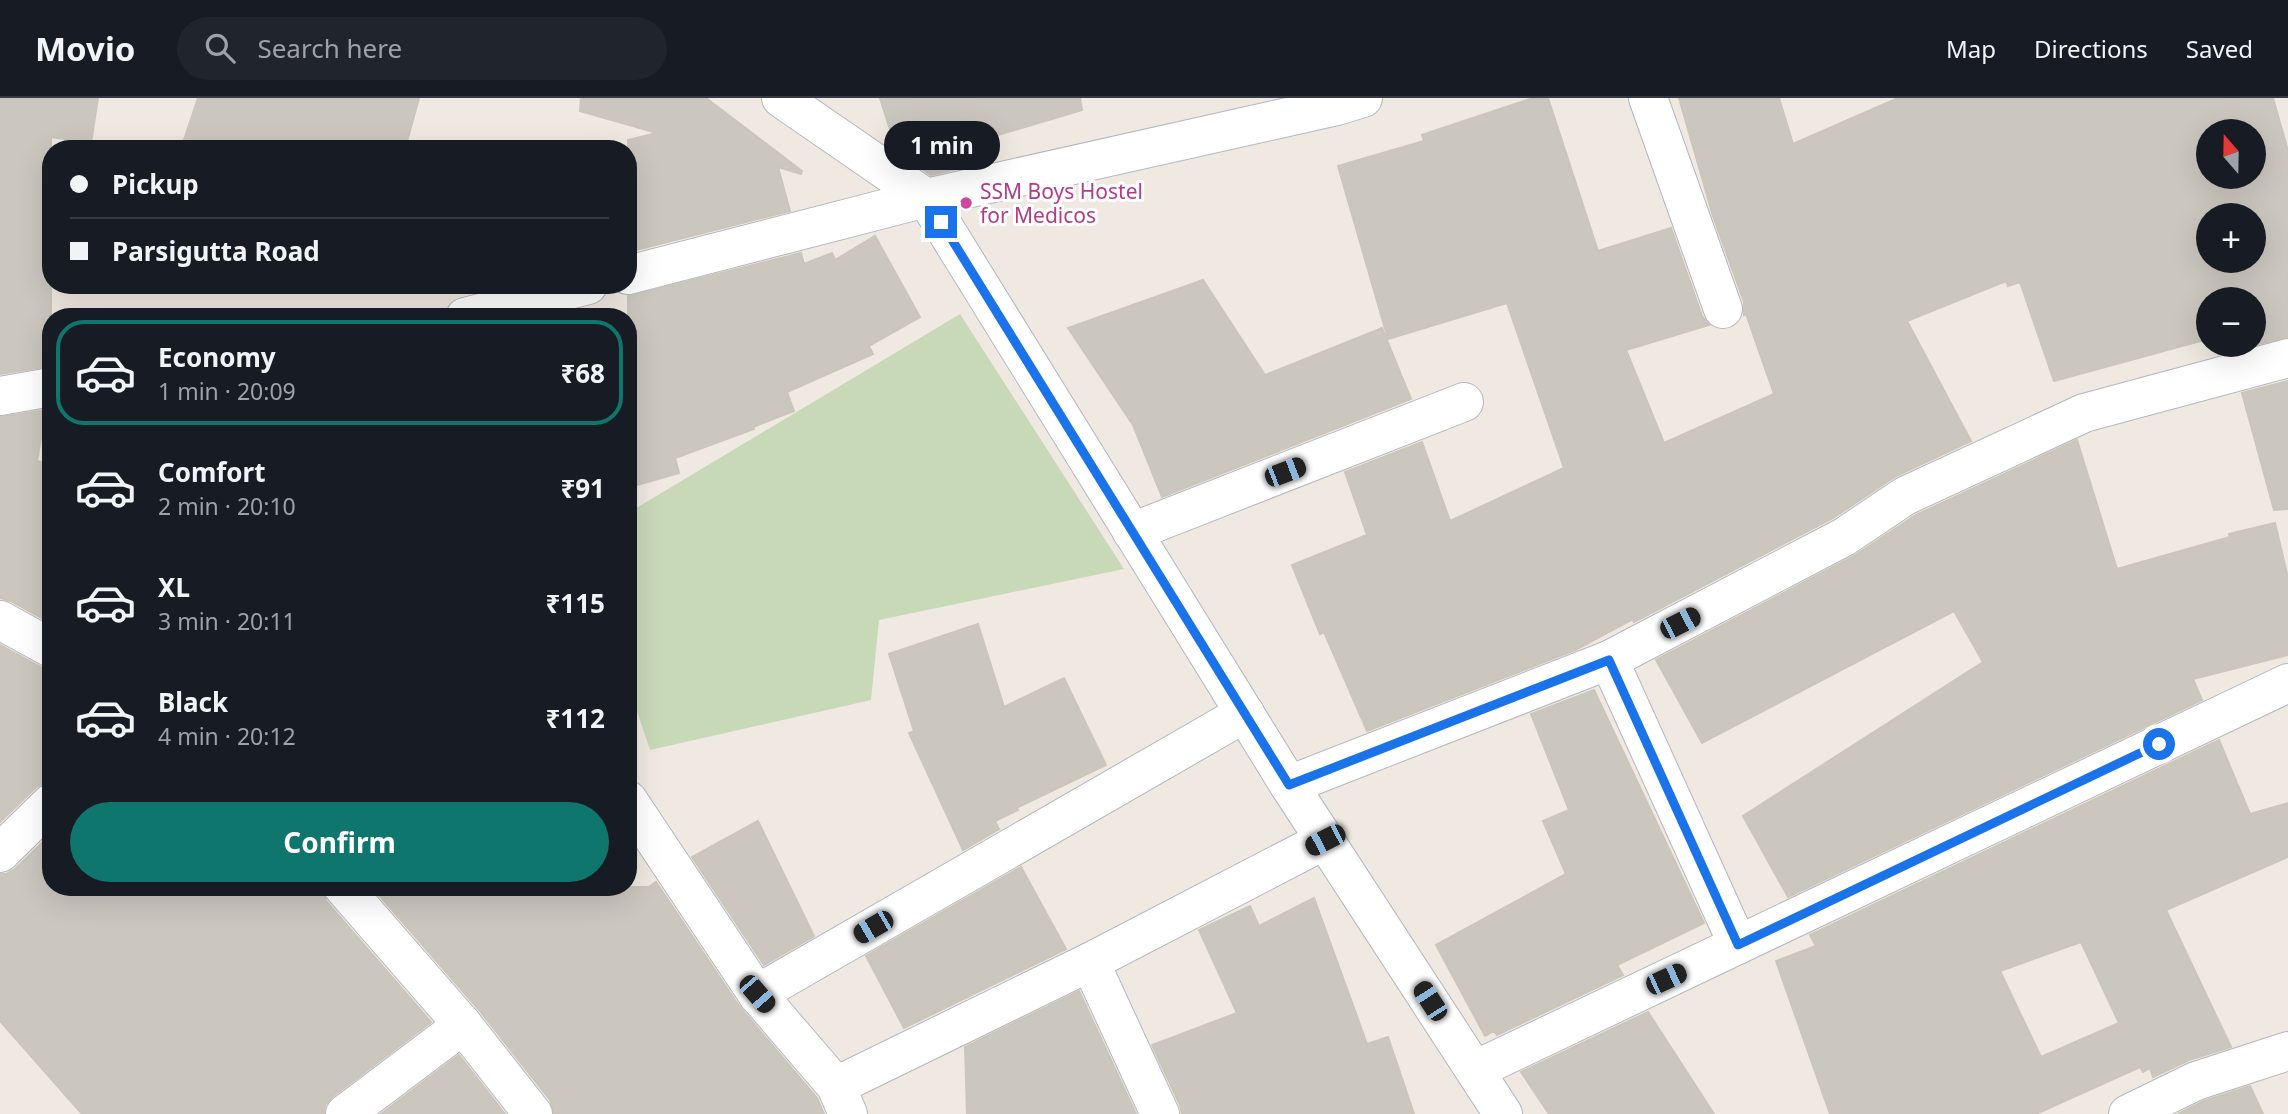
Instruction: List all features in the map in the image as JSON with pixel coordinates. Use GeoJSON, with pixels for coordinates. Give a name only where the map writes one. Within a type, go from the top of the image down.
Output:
{"type":"FeatureCollection","features":[{"type":"Feature","properties":{"kind":"street"},"geometry":{"type":"LineString","coordinates":[[781,98],[926,198],[1289,785],[1503,1114]]}},
{"type":"Feature","properties":{"kind":"street"},"geometry":{"type":"LineString","coordinates":[[637,273],[926,198],[1363,98]]}},
{"type":"Feature","properties":{"kind":"street"},"geometry":{"type":"LineString","coordinates":[[1648,98],[1723,309]]}},
{"type":"Feature","properties":{"kind":"street"},"geometry":{"type":"LineString","coordinates":[[500,308],[554,294]]}},
{"type":"Feature","properties":{"kind":"street"},"geometry":{"type":"LineString","coordinates":[[1289,785],[1609,660],[1844,537],[1905,496],[2084,413],[2288,358]]}},
{"type":"Feature","properties":{"kind":"street"},"geometry":{"type":"LineString","coordinates":[[0,396],[42,389]]}},
{"type":"Feature","properties":{"kind":"street"},"geometry":{"type":"LineString","coordinates":[[1132,532],[1464,402]]}},
{"type":"Feature","properties":{"kind":"street"},"geometry":{"type":"LineString","coordinates":[[0,620],[42,643]]}},
{"type":"Feature","properties":{"kind":"street"},"geometry":{"type":"LineString","coordinates":[[1609,660],[1738,945]]}},
{"type":"Feature","properties":{"kind":"street"},"geometry":{"type":"LineString","coordinates":[[1475,1070],[2288,683]]}},
{"type":"Feature","properties":{"kind":"street"},"geometry":{"type":"LineString","coordinates":[[757,994],[1245,713]]}},
{"type":"Feature","properties":{"kind":"street"},"geometry":{"type":"LineString","coordinates":[[0,853],[42,812]]}},
{"type":"Feature","properties":{"kind":"street"},"geometry":{"type":"LineString","coordinates":[[637,814],[757,994],[842,1100],[1090,962],[1325,840]]}},
{"type":"Feature","properties":{"kind":"street"},"geometry":{"type":"LineString","coordinates":[[352,896],[463,1025],[533,1114]]}},
{"type":"Feature","properties":{"kind":"street"},"geometry":{"type":"LineString","coordinates":[[1090,962],[1160,1114]]}},
{"type":"Feature","properties":{"kind":"street"},"geometry":{"type":"LineString","coordinates":[[345,1114],[463,1025]]}},
{"type":"Feature","properties":{"kind":"street"},"geometry":{"type":"LineString","coordinates":[[2128,1114],[2196,1081],[2288,1051]]}},
{"type":"Feature","properties":{"kind":"green space"},"geometry":{"type":"Polygon","coordinates":[[[960,314],[1124,569],[879,620],[871,700],[650,750],[637,711],[637,508],[960,314]]]}},
{"type":"Feature","properties":{"kind":"building"},"geometry":{"type":"Polygon","coordinates":[[[0,98],[98,98],[91,140],[51,137],[51,140],[42,140],[42,294],[51,294],[51,308],[42,308],[42,367],[0,374],[0,98]]]}},
{"type":"Feature","properties":{"kind":"building"},"geometry":{"type":"Polygon","coordinates":[[[198,98],[419,98],[407,140],[184,140],[198,98]]]}},
{"type":"Feature","properties":{"kind":"building"},"geometry":{"type":"Polygon","coordinates":[[[581,98],[706,98],[802,171],[801,174],[778,167],[790,211],[637,250],[637,140],[628,140],[657,133],[580,111],[581,98]]]}},
{"type":"Feature","properties":{"kind":"building"},"geometry":{"type":"Polygon","coordinates":[[[880,98],[1080,98],[1082,110],[961,146],[969,166],[931,175],[909,160],[893,139],[880,98]]]}},
{"type":"Feature","properties":{"kind":"building"},"geometry":{"type":"Polygon","coordinates":[[[1533,98],[1548,98],[1598,251],[1671,228],[1702,316],[1709,325],[1626,350],[1664,443],[1774,394],[1746,314],[1744,315],[1744,302],[1713,216],[1679,98],[1779,98],[1793,144],[1898,98],[2273,98],[2288,151],[2288,337],[2266,342],[2266,287],[2196,287],[2196,342],[2054,381],[2020,282],[2008,286],[2006,281],[1907,321],[1971,441],[1896,476],[1833,518],[1634,622],[1633,619],[1575,650],[1367,731],[1324,632],[1320,634],[1292,565],[1367,535],[1345,472],[1422,442],[1450,521],[1564,468],[1507,303],[1388,339],[1338,166],[1424,141],[1422,135],[1533,98]]]}},
{"type":"Feature","properties":{"kind":"building"},"geometry":{"type":"Polygon","coordinates":[[[875,236],[920,317],[869,346],[873,354],[787,392],[794,411],[675,458],[679,473],[637,485],[637,308],[628,308],[628,296],[801,253],[804,264],[832,253],[835,260],[875,236]]]}},
{"type":"Feature","properties":{"kind":"building"},"geometry":{"type":"Polygon","coordinates":[[[1203,280],[1265,375],[1382,328],[1411,399],[1162,497],[1133,425],[1068,328],[1203,280]]]}},
{"type":"Feature","properties":{"kind":"building"},"geometry":{"type":"Polygon","coordinates":[[[2288,381],[2288,509],[2274,510],[2242,393],[2288,381]]]}},
{"type":"Feature","properties":{"kind":"building"},"geometry":{"type":"Polygon","coordinates":[[[42,411],[42,433],[37,461],[42,462],[42,618],[0,598],[0,417],[42,411]]]}},
{"type":"Feature","properties":{"kind":"building"},"geometry":{"type":"Polygon","coordinates":[[[2077,440],[2117,569],[2230,537],[2229,534],[2275,523],[2288,578],[2288,655],[2193,679],[2202,700],[1788,897],[1743,816],[1983,662],[1954,611],[1702,743],[1656,660],[1854,556],[1916,515],[2077,440]]]}},
{"type":"Feature","properties":{"kind":"building"},"geometry":{"type":"Polygon","coordinates":[[[978,624],[1004,707],[1064,678],[1106,765],[1016,808],[1018,810],[995,821],[999,829],[963,850],[909,733],[914,731],[889,654],[978,624]]]}},
{"type":"Feature","properties":{"kind":"building"},"geometry":{"type":"Polygon","coordinates":[[[0,645],[42,668],[42,784],[0,822],[0,645]]]}},
{"type":"Feature","properties":{"kind":"building"},"geometry":{"type":"Polygon","coordinates":[[[1594,690],[1704,923],[1617,965],[1623,975],[1497,1035],[1494,1031],[1485,1036],[1436,945],[1566,874],[1543,821],[1569,810],[1531,714],[1594,690]]]}},
{"type":"Feature","properties":{"kind":"building"},"geometry":{"type":"Polygon","coordinates":[[[2219,740],[2250,814],[2288,803],[2288,857],[2166,910],[2231,1047],[2189,1060],[2153,1077],[2150,1068],[2143,1072],[2140,1067],[2036,1114],[1830,1114],[1776,961],[1816,946],[1810,935],[2219,740]],[[2081,942],[2000,971],[2041,1057],[2119,1023],[2081,942]]]}},
{"type":"Feature","properties":{"kind":"building"},"geometry":{"type":"Polygon","coordinates":[[[758,821],[814,936],[764,965],[692,857],[758,821]]]}},
{"type":"Feature","properties":{"kind":"building"},"geometry":{"type":"Polygon","coordinates":[[[42,843],[42,896],[325,896],[326,901],[431,1022],[332,1097],[325,1105],[324,1114],[82,1114],[0,1021],[0,874],[15,869],[42,843]]]}},
{"type":"Feature","properties":{"kind":"building"},"geometry":{"type":"Polygon","coordinates":[[[1021,867],[1066,949],[904,1028],[866,956],[1021,867]]]}},
{"type":"Feature","properties":{"kind":"building"},"geometry":{"type":"Polygon","coordinates":[[[656,882],[739,1006],[817,1098],[824,1114],[554,1114],[550,1100],[480,1011],[380,896],[637,896],[637,887],[649,887],[656,882]]]}},
{"type":"Feature","properties":{"kind":"building"},"geometry":{"type":"Polygon","coordinates":[[[1314,898],[1367,1044],[1388,1037],[1414,1114],[1182,1114],[1152,1045],[1237,1013],[1199,930],[1250,906],[1259,926],[1314,898]]]}},
{"type":"Feature","properties":{"kind":"building"},"geometry":{"type":"Polygon","coordinates":[[[1079,991],[1136,1114],[967,1114],[965,1047],[1079,991]]]}},
{"type":"Feature","properties":{"kind":"building"},"geometry":{"type":"Polygon","coordinates":[[[1648,1012],[1714,1114],[1549,1114],[1521,1072],[1648,1012]]]}},
{"type":"Feature","properties":{"kind":"building"},"geometry":{"type":"Polygon","coordinates":[[[459,1055],[505,1114],[381,1114],[459,1055]]]}},
{"type":"Feature","properties":{"kind":"building"},"geometry":{"type":"Polygon","coordinates":[[[2250,1086],[2263,1114],[2178,1114],[2204,1101],[2250,1086]]]}},
{"type":"Feature","properties":{"kind":"place","name":"SSM Boys Hostel for Medicos"},"geometry":{"type":"Point","coordinates":[966,203]}},
{"type":"Feature","properties":{"kind":"route"},"geometry":{"type":"LineString","coordinates":[[941,222],[1289,785],[1609,660],[1738,945],[2159,744]]}}]}
